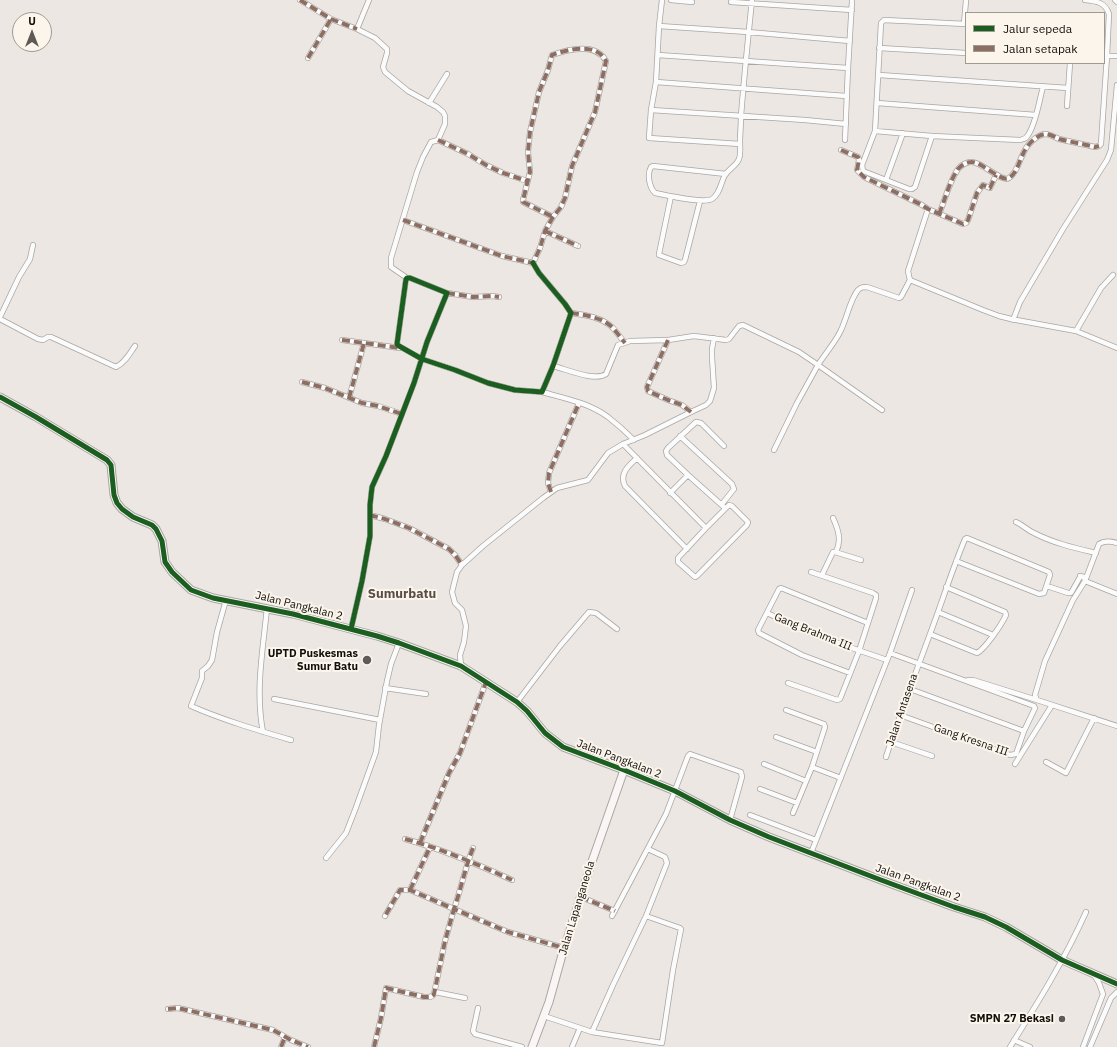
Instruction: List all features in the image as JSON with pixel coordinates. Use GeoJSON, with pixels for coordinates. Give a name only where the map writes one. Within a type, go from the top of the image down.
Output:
{"type":"FeatureCollection","features":[{"type":"Feature","properties":{"kind":"street"},"geometry":{"type":"LineString","coordinates":[[300,0],[332,19],[375,38],[387,49],[383,67],[385,72],[408,92],[443,112],[445,116],[445,124],[438,140]]}},
{"type":"Feature","properties":{"kind":"street"},"geometry":{"type":"LineString","coordinates":[[357,29],[369,0]]}},
{"type":"Feature","properties":{"kind":"street"},"geometry":{"type":"LineString","coordinates":[[662,0],[656,82],[651,110],[649,137],[740,144]]}},
{"type":"Feature","properties":{"kind":"street"},"geometry":{"type":"LineString","coordinates":[[671,0],[692,2]]}},
{"type":"Feature","properties":{"kind":"street"},"geometry":{"type":"LineString","coordinates":[[966,0],[966,12]]}},
{"type":"Feature","properties":{"kind":"street"},"geometry":{"type":"LineString","coordinates":[[939,214],[959,167],[966,163],[975,162],[996,175],[1007,179],[1018,165],[1024,150],[1039,136],[1046,134],[1071,142],[1095,147],[1101,144],[1109,56],[1109,14],[1105,6],[1097,1],[1085,0]]}},
{"type":"Feature","properties":{"kind":"street"},"geometry":{"type":"LineString","coordinates":[[845,140],[846,96],[852,1]]}},
{"type":"Feature","properties":{"kind":"street"},"geometry":{"type":"LineString","coordinates":[[731,2],[752,2],[852,10]]}},
{"type":"Feature","properties":{"kind":"street"},"geometry":{"type":"LineString","coordinates":[[726,174],[658,166],[651,167],[649,169],[650,184],[655,193],[700,201],[714,198],[726,174],[738,161],[740,153],[741,117],[747,61],[748,32],[752,2]]}},
{"type":"Feature","properties":{"kind":"street"},"geometry":{"type":"LineString","coordinates":[[308,58],[332,19]]}},
{"type":"Feature","properties":{"kind":"street"},"geometry":{"type":"LineString","coordinates":[[932,136],[912,189],[863,171],[862,168],[875,131],[881,23],[884,20],[965,24]]}},
{"type":"Feature","properties":{"kind":"street"},"geometry":{"type":"LineString","coordinates":[[659,26],[850,41]]}},
{"type":"Feature","properties":{"kind":"street"},"geometry":{"type":"LineString","coordinates":[[879,48],[965,53]]}},
{"type":"Feature","properties":{"kind":"street"},"geometry":{"type":"LineString","coordinates":[[533,263],[540,248],[545,231],[561,207],[565,198],[572,166],[595,112],[606,61],[599,52],[574,49],[552,55],[539,92],[530,132],[528,152],[530,172],[523,202],[553,217]]}},
{"type":"Feature","properties":{"kind":"street"},"geometry":{"type":"LineString","coordinates":[[658,55],[848,68]]}},
{"type":"Feature","properties":{"kind":"street"},"geometry":{"type":"LineString","coordinates":[[1109,56],[1117,56]]}},
{"type":"Feature","properties":{"kind":"street"},"geometry":{"type":"LineString","coordinates":[[1067,106],[1070,64]]}},
{"type":"Feature","properties":{"kind":"street"},"geometry":{"type":"LineString","coordinates":[[429,103],[447,74]]}},
{"type":"Feature","properties":{"kind":"street"},"geometry":{"type":"LineString","coordinates":[[879,75],[1068,88]]}},
{"type":"Feature","properties":{"kind":"street"},"geometry":{"type":"LineString","coordinates":[[656,82],[846,96]]}},
{"type":"Feature","properties":{"kind":"street"},"geometry":{"type":"LineString","coordinates":[[1012,320],[1020,302],[1109,156],[1111,150],[1117,85]]}},
{"type":"Feature","properties":{"kind":"street"},"geometry":{"type":"LineString","coordinates":[[875,131],[932,136],[1025,139],[1036,116],[1043,87]]}},
{"type":"Feature","properties":{"kind":"street"},"geometry":{"type":"LineString","coordinates":[[876,103],[1036,116]]}},
{"type":"Feature","properties":{"kind":"street"},"geometry":{"type":"LineString","coordinates":[[651,110],[846,124]]}},
{"type":"Feature","properties":{"kind":"street"},"geometry":{"type":"LineString","coordinates":[[886,180],[903,133]]}},
{"type":"Feature","properties":{"kind":"street"},"geometry":{"type":"LineString","coordinates":[[499,297],[473,297],[447,293],[408,278],[390,267],[390,258],[423,157],[431,142],[438,140],[468,154],[502,173],[527,182]]}},
{"type":"Feature","properties":{"kind":"street"},"geometry":{"type":"LineString","coordinates":[[841,150],[858,157],[859,160],[857,170],[864,177],[928,209],[963,224],[968,220],[977,193],[983,185],[990,188],[996,175]]}},
{"type":"Feature","properties":{"kind":"street"},"geometry":{"type":"LineString","coordinates":[[671,196],[659,255],[681,263],[685,260],[700,201]]}},
{"type":"Feature","properties":{"kind":"street"},"geometry":{"type":"LineString","coordinates":[[774,450],[818,365],[840,333],[849,312],[852,299],[859,289],[862,287],[867,287],[901,298],[910,280],[908,271],[928,209]]}},
{"type":"Feature","properties":{"kind":"street"},"geometry":{"type":"LineString","coordinates":[[403,220],[502,256],[533,263],[539,273],[569,308],[570,313],[542,392]]}},
{"type":"Feature","properties":{"kind":"street"},"geometry":{"type":"LineString","coordinates":[[545,231],[578,246]]}},
{"type":"Feature","properties":{"kind":"street"},"geometry":{"type":"LineString","coordinates":[[33,245],[30,259],[19,277],[0,318],[38,339],[42,340],[51,337],[116,366],[126,359],[135,346]]}},
{"type":"Feature","properties":{"kind":"street"},"geometry":{"type":"LineString","coordinates":[[1076,331],[1101,288],[1113,275]]}},
{"type":"Feature","properties":{"kind":"street"},"geometry":{"type":"LineString","coordinates":[[401,348],[397,344],[406,279],[408,278]]}},
{"type":"Feature","properties":{"kind":"street"},"geometry":{"type":"LineString","coordinates":[[910,280],[983,310],[1012,320],[1076,331],[1117,348]]}},
{"type":"Feature","properties":{"kind":"street"},"geometry":{"type":"LineString","coordinates":[[351,630],[370,536],[370,505],[372,486],[386,456],[414,383],[427,342],[447,293]]}},
{"type":"Feature","properties":{"kind":"street"},"geometry":{"type":"LineString","coordinates":[[570,313],[592,316],[603,321],[612,327],[625,343]]}},
{"type":"Feature","properties":{"kind":"street"},"geometry":{"type":"LineString","coordinates":[[552,366],[589,376],[602,376],[606,374],[618,345],[630,341],[668,340],[694,336],[729,339],[739,326],[743,325],[800,352],[882,410]]}},
{"type":"Feature","properties":{"kind":"street"},"geometry":{"type":"LineString","coordinates":[[461,666],[460,655],[464,642],[465,623],[462,610],[455,602],[452,592],[457,572],[462,565],[493,538],[551,492],[558,488],[588,480],[608,453],[623,444],[706,405],[713,395],[714,378],[712,357],[714,338]]}},
{"type":"Feature","properties":{"kind":"street"},"geometry":{"type":"LineString","coordinates":[[342,340],[401,348],[422,359],[504,388],[542,392],[579,403],[608,417],[634,440]]}},
{"type":"Feature","properties":{"kind":"street"},"geometry":{"type":"LineString","coordinates":[[668,340],[647,387],[648,391],[682,405],[691,412]]}},
{"type":"Feature","properties":{"kind":"street"},"geometry":{"type":"LineString","coordinates":[[349,398],[364,343]]}},
{"type":"Feature","properties":{"kind":"street"},"geometry":{"type":"LineString","coordinates":[[302,382],[325,388],[362,403],[378,406],[402,414]]}},
{"type":"Feature","properties":{"kind":"street","name":"Jalan Pangkalan 2"},"geometry":{"type":"LineString","coordinates":[[0,397],[107,460],[111,465],[117,503],[122,509],[133,517],[152,525],[158,531],[162,541],[165,562],[172,572],[191,590],[203,595],[267,608],[399,643],[461,666],[517,702],[527,710],[545,733],[563,747],[571,751],[624,770],[675,791],[730,820],[769,837],[888,883],[985,917],[1006,927],[1062,960],[1117,984]]}},
{"type":"Feature","properties":{"kind":"street"},"geometry":{"type":"LineString","coordinates":[[551,492],[548,483],[549,473],[579,403]]}},
{"type":"Feature","properties":{"kind":"street"},"geometry":{"type":"LineString","coordinates":[[724,446],[701,423],[696,422],[666,450],[666,453],[688,475],[726,508]]}},
{"type":"Feature","properties":{"kind":"street"},"geometry":{"type":"LineString","coordinates":[[680,436],[732,484],[734,489],[722,504]]}},
{"type":"Feature","properties":{"kind":"street"},"geometry":{"type":"LineString","coordinates":[[623,444],[706,528]]}},
{"type":"Feature","properties":{"kind":"street"},"geometry":{"type":"LineString","coordinates":[[637,458],[625,469],[625,486],[687,548]]}},
{"type":"Feature","properties":{"kind":"street"},"geometry":{"type":"LineString","coordinates":[[670,493],[688,475]]}},
{"type":"Feature","properties":{"kind":"street"},"geometry":{"type":"LineString","coordinates":[[729,505],[732,506],[748,522],[747,525],[696,577],[694,577],[677,560],[687,548],[729,505]]}},
{"type":"Feature","properties":{"kind":"street"},"geometry":{"type":"LineString","coordinates":[[370,515],[409,528],[449,549],[462,565]]}},
{"type":"Feature","properties":{"kind":"street"},"geometry":{"type":"LineString","coordinates":[[833,518],[839,532],[839,543],[836,552]]}},
{"type":"Feature","properties":{"kind":"street"},"geometry":{"type":"LineString","coordinates":[[1016,522],[1033,533],[1048,540],[1096,553]]}},
{"type":"Feature","properties":{"kind":"street","name":"Jalan Antasena"},"geometry":{"type":"LineString","coordinates":[[886,757],[946,587],[965,539],[967,538],[1049,572],[1050,575],[1047,586]]}},
{"type":"Feature","properties":{"kind":"street"},"geometry":{"type":"LineString","coordinates":[[1037,700],[1035,695],[1045,661],[1070,606],[1085,581],[1099,544],[1102,541],[1117,543]]}},
{"type":"Feature","properties":{"kind":"street"},"geometry":{"type":"LineString","coordinates":[[822,575],[832,552],[861,560]]}},
{"type":"Feature","properties":{"kind":"street"},"geometry":{"type":"LineString","coordinates":[[956,561],[1039,594],[1044,593],[1047,586],[1069,593],[1072,591],[1080,576],[1084,577],[1085,581],[1117,594]]}},
{"type":"Feature","properties":{"kind":"street"},"geometry":{"type":"LineString","coordinates":[[788,684],[837,700],[840,699],[859,650],[876,598],[874,593],[812,572]]}},
{"type":"Feature","properties":{"kind":"street"},"geometry":{"type":"LineString","coordinates":[[930,634],[977,654],[1006,617],[1005,612],[946,587]]}},
{"type":"Feature","properties":{"kind":"street"},"geometry":{"type":"LineString","coordinates":[[850,673],[802,655],[759,633],[758,630],[778,589],[781,588],[868,623]]}},
{"type":"Feature","properties":{"kind":"street"},"geometry":{"type":"LineString","coordinates":[[811,853],[890,653],[912,590]]}},
{"type":"Feature","properties":{"kind":"street"},"geometry":{"type":"LineString","coordinates":[[226,600],[217,632],[212,660],[202,671],[202,678],[191,706],[263,732],[290,740]]}},
{"type":"Feature","properties":{"kind":"street"},"geometry":{"type":"LineString","coordinates":[[263,732],[259,688],[267,608]]}},
{"type":"Feature","properties":{"kind":"street"},"geometry":{"type":"LineString","coordinates":[[517,702],[560,646],[589,612],[596,613],[617,629]]}},
{"type":"Feature","properties":{"kind":"street"},"geometry":{"type":"LineString","coordinates":[[938,612],[993,635]]}},
{"type":"Feature","properties":{"kind":"street","name":"Gang Brahma III"},"geometry":{"type":"LineString","coordinates":[[767,613],[818,636],[887,660]]}},
{"type":"Feature","properties":{"kind":"street"},"geometry":{"type":"LineString","coordinates":[[326,858],[346,833],[376,752],[385,688],[391,664],[399,643]]}},
{"type":"Feature","properties":{"kind":"street"},"geometry":{"type":"LineString","coordinates":[[890,653],[965,680],[973,680],[1117,726]]}},
{"type":"Feature","properties":{"kind":"street","name":"Gang Kresna III"},"geometry":{"type":"LineString","coordinates":[[900,715],[1010,755],[1016,754],[1024,731],[1035,708],[1034,706],[965,680]]}},
{"type":"Feature","properties":{"kind":"street"},"geometry":{"type":"LineString","coordinates":[[420,843],[449,773],[460,753],[486,682]]}},
{"type":"Feature","properties":{"kind":"street"},"geometry":{"type":"LineString","coordinates":[[385,688],[426,694]]}},
{"type":"Feature","properties":{"kind":"street"},"geometry":{"type":"LineString","coordinates":[[910,689],[1024,731]]}},
{"type":"Feature","properties":{"kind":"street"},"geometry":{"type":"LineString","coordinates":[[274,699],[380,720]]}},
{"type":"Feature","properties":{"kind":"street"},"geometry":{"type":"LineString","coordinates":[[1015,764],[1052,705]]}},
{"type":"Feature","properties":{"kind":"street"},"geometry":{"type":"LineString","coordinates":[[786,710],[825,725],[812,767],[793,813]]}},
{"type":"Feature","properties":{"kind":"street"},"geometry":{"type":"LineString","coordinates":[[1046,762],[1066,773],[1094,718]]}},
{"type":"Feature","properties":{"kind":"street"},"geometry":{"type":"LineString","coordinates":[[776,737],[817,752]]}},
{"type":"Feature","properties":{"kind":"street"},"geometry":{"type":"LineString","coordinates":[[891,742],[932,756]]}},
{"type":"Feature","properties":{"kind":"street"},"geometry":{"type":"LineString","coordinates":[[612,916],[666,814],[690,754],[741,772],[742,777],[730,820]]}},
{"type":"Feature","properties":{"kind":"street"},"geometry":{"type":"LineString","coordinates":[[764,764],[806,781]]}},
{"type":"Feature","properties":{"kind":"street"},"geometry":{"type":"LineString","coordinates":[[812,767],[841,778]]}},
{"type":"Feature","properties":{"kind":"street","name":"Jalan Lapanganeola"},"geometry":{"type":"LineString","coordinates":[[532,1047],[549,1002],[564,948],[589,870],[624,770]]}},
{"type":"Feature","properties":{"kind":"street"},"geometry":{"type":"LineString","coordinates":[[760,789],[797,803]]}},
{"type":"Feature","properties":{"kind":"street"},"geometry":{"type":"LineString","coordinates":[[750,815],[816,840]]}},
{"type":"Feature","properties":{"kind":"street"},"geometry":{"type":"LineString","coordinates":[[404,839],[468,860],[512,880]]}},
{"type":"Feature","properties":{"kind":"street"},"geometry":{"type":"LineString","coordinates":[[410,890],[430,847]]}},
{"type":"Feature","properties":{"kind":"street"},"geometry":{"type":"LineString","coordinates":[[374,1047],[386,988],[430,997],[433,996],[435,992],[445,941],[468,860],[473,848]]}},
{"type":"Feature","properties":{"kind":"street"},"geometry":{"type":"LineString","coordinates":[[592,1032],[646,916],[667,863],[665,857],[648,849]]}},
{"type":"Feature","properties":{"kind":"street"},"geometry":{"type":"LineString","coordinates":[[385,916],[400,890],[410,890],[508,932],[564,948]]}},
{"type":"Feature","properties":{"kind":"street"},"geometry":{"type":"LineString","coordinates":[[581,897],[615,911]]}},
{"type":"Feature","properties":{"kind":"street"},"geometry":{"type":"LineString","coordinates":[[1010,1047],[1074,940],[1086,912]]}},
{"type":"Feature","properties":{"kind":"street"},"geometry":{"type":"LineString","coordinates":[[544,1016],[592,1032],[662,1043],[681,929],[646,916]]}},
{"type":"Feature","properties":{"kind":"street"},"geometry":{"type":"LineString","coordinates":[[1083,1047],[1103,996],[1099,983],[1092,972]]}},
{"type":"Feature","properties":{"kind":"street"},"geometry":{"type":"LineString","coordinates":[[435,992],[465,998]]}},
{"type":"Feature","properties":{"kind":"street"},"geometry":{"type":"LineString","coordinates":[[1090,1047],[1111,998],[1117,992]]}},
{"type":"Feature","properties":{"kind":"street"},"geometry":{"type":"LineString","coordinates":[[1103,996],[1111,998]]}},
{"type":"Feature","properties":{"kind":"street"},"geometry":{"type":"LineString","coordinates":[[168,1009],[178,1008],[273,1030],[308,1047]]}},
{"type":"Feature","properties":{"kind":"street"},"geometry":{"type":"LineString","coordinates":[[478,1008],[473,1031],[475,1034],[522,1047]]}},
{"type":"Feature","properties":{"kind":"street"},"geometry":{"type":"LineString","coordinates":[[572,1047],[580,1028]]}},
{"type":"Feature","properties":{"kind":"street"},"geometry":{"type":"LineString","coordinates":[[281,1047],[285,1037]]}},
{"type":"Feature","properties":{"kind":"street"},"geometry":{"type":"LineString","coordinates":[[1014,1040],[1030,1047]]}},
{"type":"Feature","properties":{"kind":"marked path"},"geometry":{"type":"LineString","coordinates":[[300,0],[331,19],[357,29]]}},
{"type":"Feature","properties":{"kind":"marked path"},"geometry":{"type":"LineString","coordinates":[[308,58],[331,19]]}},
{"type":"Feature","properties":{"kind":"marked path"},"geometry":{"type":"LineString","coordinates":[[403,220],[502,256],[533,263],[540,248],[545,231],[561,207],[565,198],[572,166],[595,112],[606,61],[602,55],[589,49],[574,49],[552,55],[539,92],[530,132],[528,152],[530,172],[523,202],[553,217]]}},
{"type":"Feature","properties":{"kind":"marked path"},"geometry":{"type":"LineString","coordinates":[[939,214],[955,174],[959,168],[966,163],[975,163],[1006,179],[1012,176],[1018,167],[1024,151],[1029,144],[1042,135],[1048,134],[1059,139],[1095,147],[1099,146]]}},
{"type":"Feature","properties":{"kind":"marked path"},"geometry":{"type":"LineString","coordinates":[[438,140],[503,173],[527,181]]}},
{"type":"Feature","properties":{"kind":"marked path"},"geometry":{"type":"LineString","coordinates":[[841,150],[858,157],[859,160],[857,170],[864,177],[928,209],[963,224],[968,220],[977,193],[983,185],[990,188],[996,175]]}},
{"type":"Feature","properties":{"kind":"marked path"},"geometry":{"type":"LineString","coordinates":[[545,231],[578,246]]}},
{"type":"Feature","properties":{"kind":"marked path"},"geometry":{"type":"LineString","coordinates":[[447,293],[473,297],[499,297]]}},
{"type":"Feature","properties":{"kind":"marked path"},"geometry":{"type":"LineString","coordinates":[[571,313],[593,317],[604,321],[613,328],[625,343]]}},
{"type":"Feature","properties":{"kind":"marked path"},"geometry":{"type":"LineString","coordinates":[[342,340],[400,348]]}},
{"type":"Feature","properties":{"kind":"marked path"},"geometry":{"type":"LineString","coordinates":[[668,340],[647,387],[648,391],[682,405],[691,412]]}},
{"type":"Feature","properties":{"kind":"marked path"},"geometry":{"type":"LineString","coordinates":[[349,398],[364,343]]}},
{"type":"Feature","properties":{"kind":"marked path"},"geometry":{"type":"LineString","coordinates":[[302,382],[325,388],[362,403],[378,406],[402,414]]}},
{"type":"Feature","properties":{"kind":"marked path"},"geometry":{"type":"LineString","coordinates":[[551,492],[548,483],[549,473],[579,403]]}},
{"type":"Feature","properties":{"kind":"marked path"},"geometry":{"type":"LineString","coordinates":[[370,515],[409,528],[449,549],[462,565]]}},
{"type":"Feature","properties":{"kind":"marked path"},"geometry":{"type":"LineString","coordinates":[[420,843],[449,773],[460,753],[486,682]]}},
{"type":"Feature","properties":{"kind":"marked path"},"geometry":{"type":"LineString","coordinates":[[405,839],[459,857],[512,880]]}},
{"type":"Feature","properties":{"kind":"marked path"},"geometry":{"type":"LineString","coordinates":[[410,890],[430,847]]}},
{"type":"Feature","properties":{"kind":"marked path"},"geometry":{"type":"LineString","coordinates":[[473,848],[454,909],[508,932],[564,948]]}},
{"type":"Feature","properties":{"kind":"marked path"},"geometry":{"type":"LineString","coordinates":[[374,1047],[386,988],[424,997],[431,997],[434,994],[445,941],[454,909],[410,890],[400,890],[385,916]]}},
{"type":"Feature","properties":{"kind":"marked path"},"geometry":{"type":"LineString","coordinates":[[581,897],[615,911]]}},
{"type":"Feature","properties":{"kind":"marked path"},"geometry":{"type":"LineString","coordinates":[[168,1009],[178,1008],[273,1030],[308,1047]]}},
{"type":"Feature","properties":{"kind":"marked path"},"geometry":{"type":"LineString","coordinates":[[281,1047],[285,1037]]}},
{"type":"Feature","properties":{"kind":"cycle path"},"geometry":{"type":"LineString","coordinates":[[351,629],[370,536],[370,505],[372,487],[386,456],[414,383],[427,342],[447,293],[410,278],[406,279],[397,344],[399,346],[422,359],[488,383],[515,390],[542,392],[553,366],[571,313],[539,273],[533,263]]}},
{"type":"Feature","properties":{"kind":"cycle path"},"geometry":{"type":"LineString","coordinates":[[0,397],[107,460],[111,465],[114,495],[117,503],[122,509],[133,517],[152,525],[156,529],[162,541],[165,562],[172,572],[191,590],[213,598],[293,614],[377,636],[461,666],[517,702],[527,711],[545,733],[563,747],[675,791],[730,820],[769,837],[881,880],[985,917],[1006,927],[1062,960],[1117,984]]}},
{"type":"Feature","properties":{"kind":"place","name":"UPTD Puskesmas Sumur Batu"},"geometry":{"type":"Point","coordinates":[367,660]}},
{"type":"Feature","properties":{"kind":"place","name":"SMPN 27 Bekasi"},"geometry":{"type":"Point","coordinates":[1062,1019]}},
{"type":"Feature","properties":{"kind":"district","name":"Sumurbatu"},"geometry":{"type":"Point","coordinates":[402,594]}}]}
